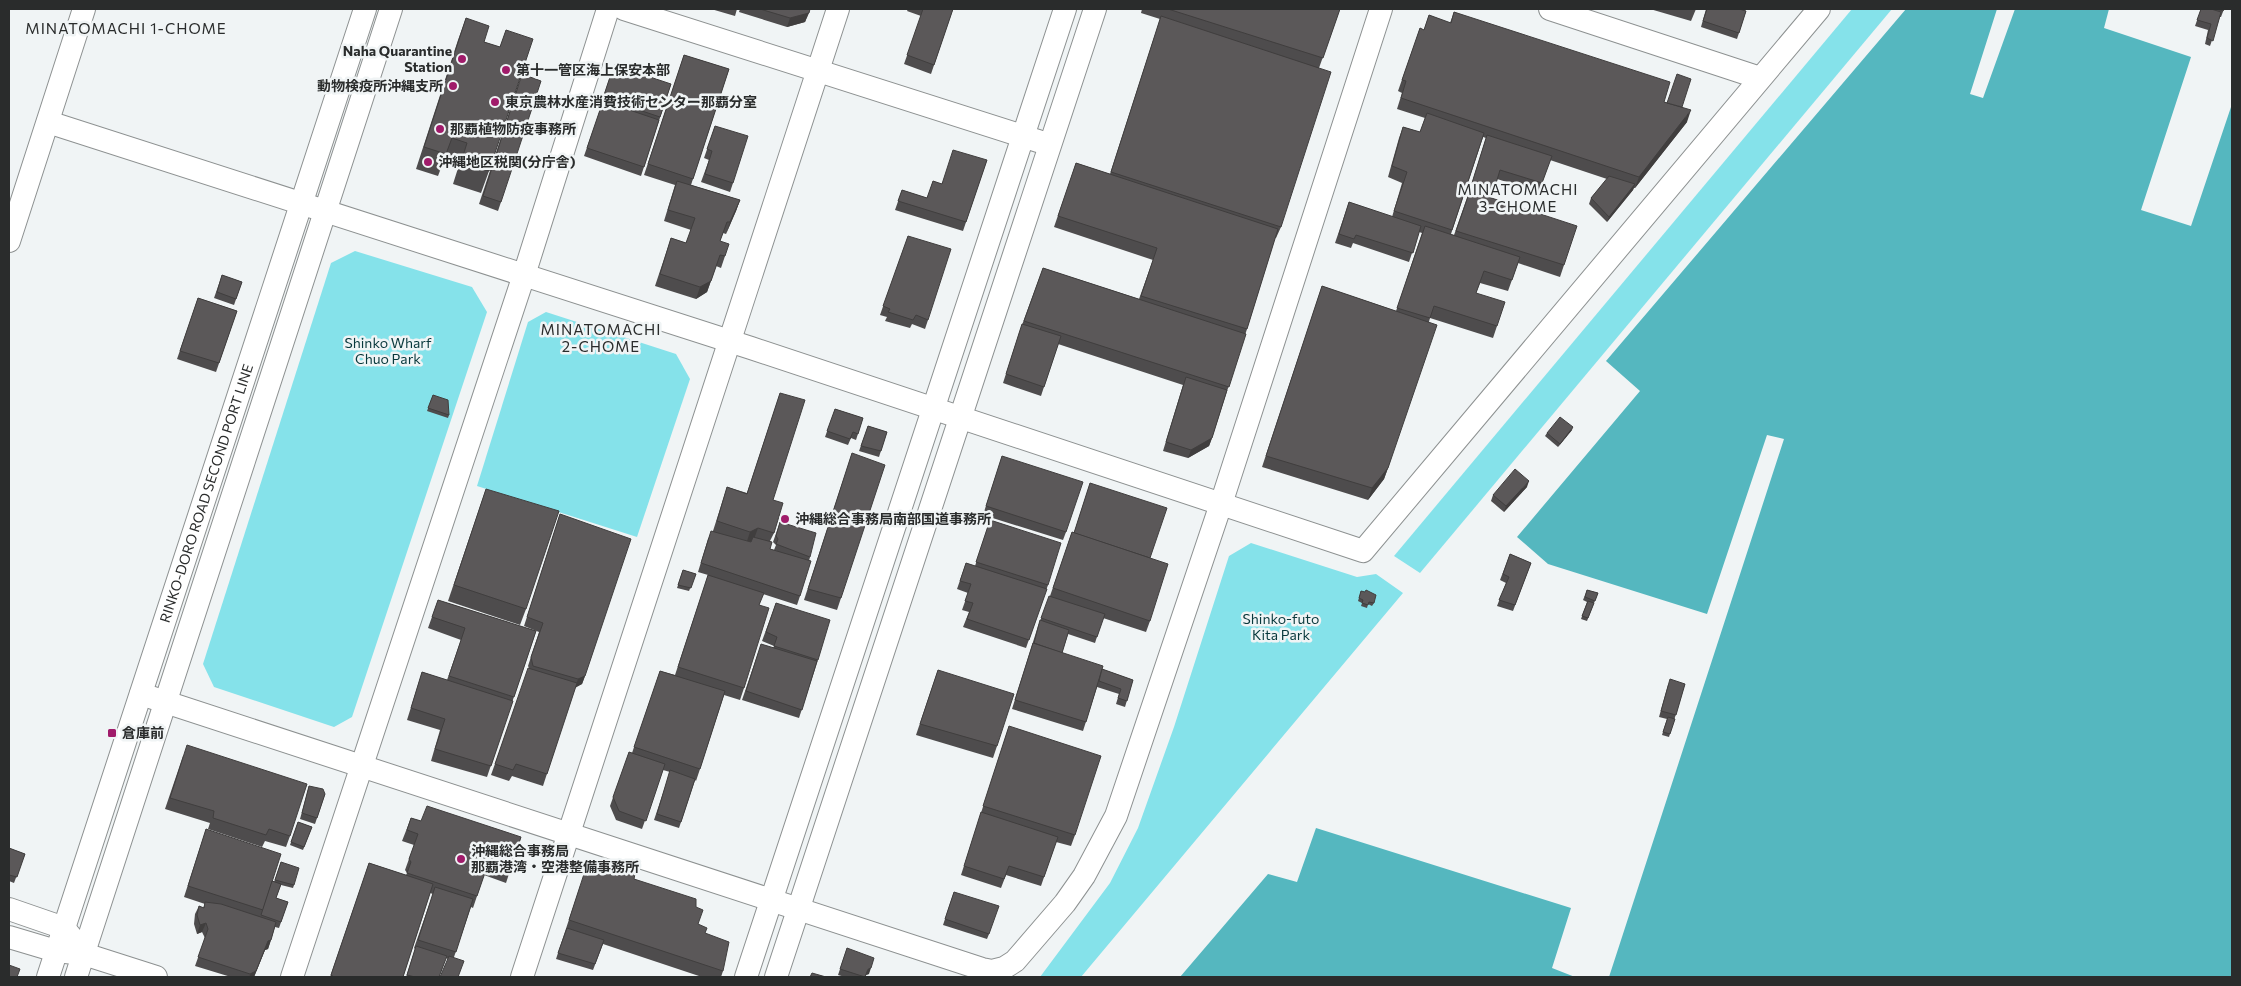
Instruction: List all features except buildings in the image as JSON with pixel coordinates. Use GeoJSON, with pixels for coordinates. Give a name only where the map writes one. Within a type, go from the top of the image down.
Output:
{"type":"FeatureCollection","features":[{"type":"Feature","properties":{"kind":"street"},"geometry":{"type":"LineString","coordinates":[[9,241],[84,9]]}},
{"type":"Feature","properties":{"kind":"street","name":"RINKO-DORO ROAD SECOND PORT LINE"},"geometry":{"type":"LineString","coordinates":[[48,977],[365,9]]}},
{"type":"Feature","properties":{"kind":"street","name":"RINKO-DORO ROAD SECOND PORT LINE"},"geometry":{"type":"LineString","coordinates":[[76,977],[391,9]]}},
{"type":"Feature","properties":{"kind":"street"},"geometry":{"type":"LineString","coordinates":[[292,977],[524,274],[608,9]]}},
{"type":"Feature","properties":{"kind":"street"},"geometry":{"type":"LineString","coordinates":[[624,9],[1050,145]]}},
{"type":"Feature","properties":{"kind":"street"},"geometry":{"type":"LineString","coordinates":[[522,977],[838,9]]}},
{"type":"Feature","properties":{"kind":"street"},"geometry":{"type":"LineString","coordinates":[[746,977],[1065,9]]}},
{"type":"Feature","properties":{"kind":"street"},"geometry":{"type":"LineString","coordinates":[[776,977],[962,418],[1095,9]]}},
{"type":"Feature","properties":{"kind":"street"},"geometry":{"type":"LineString","coordinates":[[141,694],[982,969],[992,971],[1004,968],[1015,960],[1065,903],[1084,876],[1116,816],[1221,504],[1381,9]]}},
{"type":"Feature","properties":{"kind":"street"},"geometry":{"type":"LineString","coordinates":[[1550,9],[1760,78]]}},
{"type":"Feature","properties":{"kind":"street"},"geometry":{"type":"LineString","coordinates":[[48,122],[524,274],[1363,551],[1819,9]]}},
{"type":"Feature","properties":{"kind":"street"},"geometry":{"type":"LineString","coordinates":[[9,909],[64,928],[84,954]]}},
{"type":"Feature","properties":{"kind":"street"},"geometry":{"type":"LineString","coordinates":[[9,937],[56,952],[84,954],[156,977]]}},
{"type":"Feature","properties":{"kind":"green space"},"geometry":{"type":"Polygon","coordinates":[[[1852,9],[1892,9],[1420,573],[1394,556],[1852,9]]]}},
{"type":"Feature","properties":{"kind":"green space","name":"Shinko Wharf Chuo Park"},"geometry":{"type":"Polygon","coordinates":[[[355,251],[472,287],[487,312],[352,717],[334,727],[214,687],[203,664],[331,263],[355,251]]]}},
{"type":"Feature","properties":{"kind":"green space"},"geometry":{"type":"Polygon","coordinates":[[[546,312],[676,354],[690,379],[637,537],[477,486],[528,322],[546,312]]]}},
{"type":"Feature","properties":{"kind":"green space","name":"Shinko-futo Kita Park"},"geometry":{"type":"Polygon","coordinates":[[[1251,543],[1357,577],[1376,574],[1403,593],[1081,977],[1040,977],[1110,883],[1138,828],[1174,727],[1229,556],[1251,543]]]}},
{"type":"Feature","properties":{"kind":"shaded area"},"geometry":{"type":"Polygon","coordinates":[[[1906,9],[1997,9],[1970,94],[1983,98],[2015,9],[2109,9],[2104,28],[2191,57],[2141,210],[2191,226],[2232,104],[2232,977],[1609,977],[1784,439],[1767,435],[1707,614],[1548,564],[1517,537],[1640,391],[1606,361],[1906,9]]]}},
{"type":"Feature","properties":{"kind":"shaded area"},"geometry":{"type":"Polygon","coordinates":[[[1316,828],[1571,908],[1552,968],[1575,977],[1180,977],[1268,874],[1297,882],[1316,828]]]}},
{"type":"Feature","properties":{"kind":"place","name":"Naha Quarantine Station"},"geometry":{"type":"Point","coordinates":[462,59]}},
{"type":"Feature","properties":{"kind":"place","name":"第十一管区海上保安本部"},"geometry":{"type":"Point","coordinates":[506,70]}},
{"type":"Feature","properties":{"kind":"place","name":"動物検疫所沖縄支所"},"geometry":{"type":"Point","coordinates":[453,86]}},
{"type":"Feature","properties":{"kind":"place","name":"東京農林水産消費技術センター那覇分室"},"geometry":{"type":"Point","coordinates":[495,102]}},
{"type":"Feature","properties":{"kind":"place","name":"那覇植物防疫事務所"},"geometry":{"type":"Point","coordinates":[440,129]}},
{"type":"Feature","properties":{"kind":"place","name":"沖縄地区税関(分庁舎)"},"geometry":{"type":"Point","coordinates":[428,162]}},
{"type":"Feature","properties":{"kind":"place","name":"沖縄総合事務局南部国道事務所"},"geometry":{"type":"Point","coordinates":[785,519]}},
{"type":"Feature","properties":{"kind":"place","name":"倉庫前"},"geometry":{"type":"Point","coordinates":[112,733]}},
{"type":"Feature","properties":{"kind":"place","name":"沖縄総合事務局 那覇港湾・空港整備事務所"},"geometry":{"type":"Point","coordinates":[461,859]}},
{"type":"Feature","properties":{"kind":"district","name":"MINATOMACHI 1-CHOME"},"geometry":{"type":"Point","coordinates":[126,29]}},
{"type":"Feature","properties":{"kind":"district","name":"MINATOMACHI 3-CHOME"},"geometry":{"type":"Point","coordinates":[1518,198]}},
{"type":"Feature","properties":{"kind":"district","name":"MINATOMACHI 2-CHOME"},"geometry":{"type":"Point","coordinates":[601,338]}}]}
